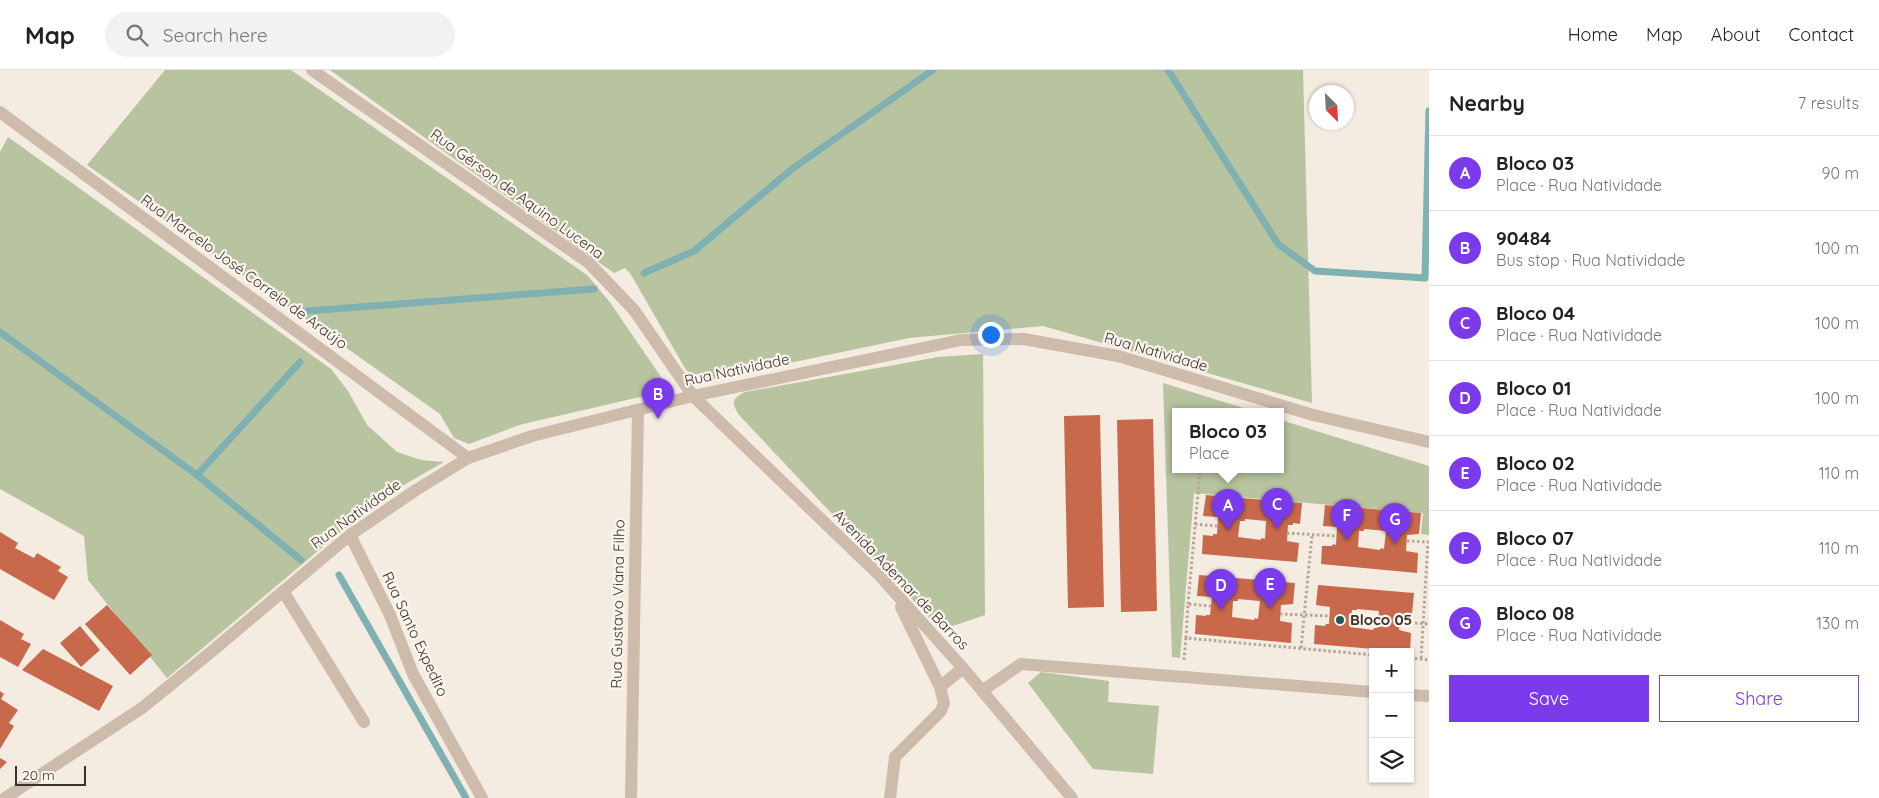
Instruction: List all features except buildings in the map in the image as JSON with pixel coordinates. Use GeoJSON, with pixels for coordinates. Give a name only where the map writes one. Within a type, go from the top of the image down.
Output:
{"type":"FeatureCollection","features":[{"type":"Feature","properties":{"kind":"street","name":"Rua Gérson de Aquino Lucena"},"geometry":{"type":"LineString","coordinates":[[312,70],[589,263],[634,310],[694,396]]}},
{"type":"Feature","properties":{"kind":"street","name":"Rua Marcelo José Correia de Araújo"},"geometry":{"type":"LineString","coordinates":[[0,112],[468,458]]}},
{"type":"Feature","properties":{"kind":"street","name":"Rua Natividade"},"geometry":{"type":"LineString","coordinates":[[5,798],[142,708],[350,535],[416,490],[468,458],[532,436],[694,396],[961,340],[1024,339],[1118,356],[1313,415],[1429,442]]}},
{"type":"Feature","properties":{"kind":"street","name":"Avenida Ademar de Barros"},"geometry":{"type":"LineString","coordinates":[[694,396],[895,593],[982,691],[1072,798]]}},
{"type":"Feature","properties":{"kind":"street","name":"Rua Gustavo Viana Filho"},"geometry":{"type":"LineString","coordinates":[[631,798],[638,410]]}},
{"type":"Feature","properties":{"kind":"street","name":"Rua Santo Expedito"},"geometry":{"type":"LineString","coordinates":[[350,535],[390,615],[413,674],[482,798]]}},
{"type":"Feature","properties":{"kind":"street"},"geometry":{"type":"LineString","coordinates":[[283,591],[364,722]]}},
{"type":"Feature","properties":{"kind":"street"},"geometry":{"type":"LineString","coordinates":[[890,798],[894,757],[941,711],[944,703],[940,687],[895,593]]}},
{"type":"Feature","properties":{"kind":"street"},"geometry":{"type":"LineString","coordinates":[[982,691],[1021,664],[1369,692]]}},
{"type":"Feature","properties":{"kind":"street"},"geometry":{"type":"LineString","coordinates":[[940,687],[962,668]]}},
{"type":"Feature","properties":{"kind":"street"},"geometry":{"type":"LineString","coordinates":[[1414,695],[1429,696]]}},
{"type":"Feature","properties":{"kind":"path"},"geometry":{"type":"LineString","coordinates":[[1184,660],[1200,473]]}},
{"type":"Feature","properties":{"kind":"path"},"geometry":{"type":"LineString","coordinates":[[1224,473],[1236,474]]}},
{"type":"Feature","properties":{"kind":"path"},"geometry":{"type":"LineString","coordinates":[[1195,524],[1217,526]]}},
{"type":"Feature","properties":{"kind":"path"},"geometry":{"type":"LineString","coordinates":[[1287,533],[1336,536]]}},
{"type":"Feature","properties":{"kind":"path"},"geometry":{"type":"LineString","coordinates":[[1301,648],[1312,535]]}},
{"type":"Feature","properties":{"kind":"path"},"geometry":{"type":"LineString","coordinates":[[1407,540],[1428,542],[1421,659]]}},
{"type":"Feature","properties":{"kind":"path"},"geometry":{"type":"LineString","coordinates":[[1188,604],[1211,606]]}},
{"type":"Feature","properties":{"kind":"path"},"geometry":{"type":"LineString","coordinates":[[1280,614],[1330,616]]}},
{"type":"Feature","properties":{"kind":"path"},"geometry":{"type":"LineString","coordinates":[[1400,622],[1429,624]]}},
{"type":"Feature","properties":{"kind":"path"},"geometry":{"type":"LineString","coordinates":[[1186,638],[1369,655]]}},
{"type":"Feature","properties":{"kind":"path"},"geometry":{"type":"LineString","coordinates":[[1414,658],[1429,660]]}},
{"type":"Feature","properties":{"kind":"green space"},"geometry":{"type":"Polygon","coordinates":[[[165,70],[291,70],[587,275],[609,301],[670,390],[519,425],[469,444],[454,438],[440,414],[87,165],[165,70]]]}},
{"type":"Feature","properties":{"kind":"green space"},"geometry":{"type":"Polygon","coordinates":[[[330,70],[1303,70],[1312,403],[1043,326],[909,338],[709,380],[697,379],[686,370],[630,273],[625,268],[614,273],[330,70]]]}},
{"type":"Feature","properties":{"kind":"green space"},"geometry":{"type":"Polygon","coordinates":[[[8,137],[331,369],[348,391],[367,425],[397,452],[421,460],[444,462],[381,498],[167,678],[88,580],[84,536],[0,489],[0,152],[8,137]]]}},
{"type":"Feature","properties":{"kind":"green space"},"geometry":{"type":"Polygon","coordinates":[[[983,354],[985,615],[941,630],[739,415],[734,401],[737,396],[745,392],[938,357],[983,354]]]}},
{"type":"Feature","properties":{"kind":"green space"},"geometry":{"type":"Polygon","coordinates":[[[1163,383],[1243,408],[1172,408],[1172,473],[1284,473],[1284,421],[1429,466],[1429,535],[1421,534],[1423,513],[1194,493],[1180,658],[1172,657],[1163,383]]]}},
{"type":"Feature","properties":{"kind":"green space"},"geometry":{"type":"Polygon","coordinates":[[[1041,672],[1109,681],[1108,702],[1159,706],[1153,774],[1093,769],[1028,683],[1041,672]]]}},
{"type":"Feature","properties":{"kind":"waterway"},"geometry":{"type":"LineString","coordinates":[[644,273],[694,251],[792,169],[933,70]]}},
{"type":"Feature","properties":{"kind":"waterway"},"geometry":{"type":"LineString","coordinates":[[1168,70],[1278,244],[1315,271],[1425,278],[1429,111]]}},
{"type":"Feature","properties":{"kind":"waterway"},"geometry":{"type":"LineString","coordinates":[[307,311],[594,289]]}},
{"type":"Feature","properties":{"kind":"waterway"},"geometry":{"type":"LineString","coordinates":[[0,332],[197,475],[301,560]]}},
{"type":"Feature","properties":{"kind":"waterway"},"geometry":{"type":"LineString","coordinates":[[197,475],[300,362]]}},
{"type":"Feature","properties":{"kind":"waterway"},"geometry":{"type":"LineString","coordinates":[[339,575],[466,798]]}},
{"type":"Feature","properties":{"kind":"place","name":"90484"},"geometry":{"type":"Point","coordinates":[658,419]}},
{"type":"Feature","properties":{"kind":"place","name":"Bloco 04"},"geometry":{"type":"Point","coordinates":[1277,529]}},
{"type":"Feature","properties":{"kind":"place","name":"Bloco 03"},"geometry":{"type":"Point","coordinates":[1228,530]}},
{"type":"Feature","properties":{"kind":"place","name":"Bloco 07"},"geometry":{"type":"Point","coordinates":[1347,540]}},
{"type":"Feature","properties":{"kind":"place","name":"Bloco 08"},"geometry":{"type":"Point","coordinates":[1395,544]}},
{"type":"Feature","properties":{"kind":"place","name":"Bloco 02"},"geometry":{"type":"Point","coordinates":[1270,609]}},
{"type":"Feature","properties":{"kind":"place","name":"Bloco 01"},"geometry":{"type":"Point","coordinates":[1221,610]}},
{"type":"Feature","properties":{"kind":"place","name":"Bloco 05"},"geometry":{"type":"Point","coordinates":[1340,620]}}]}
